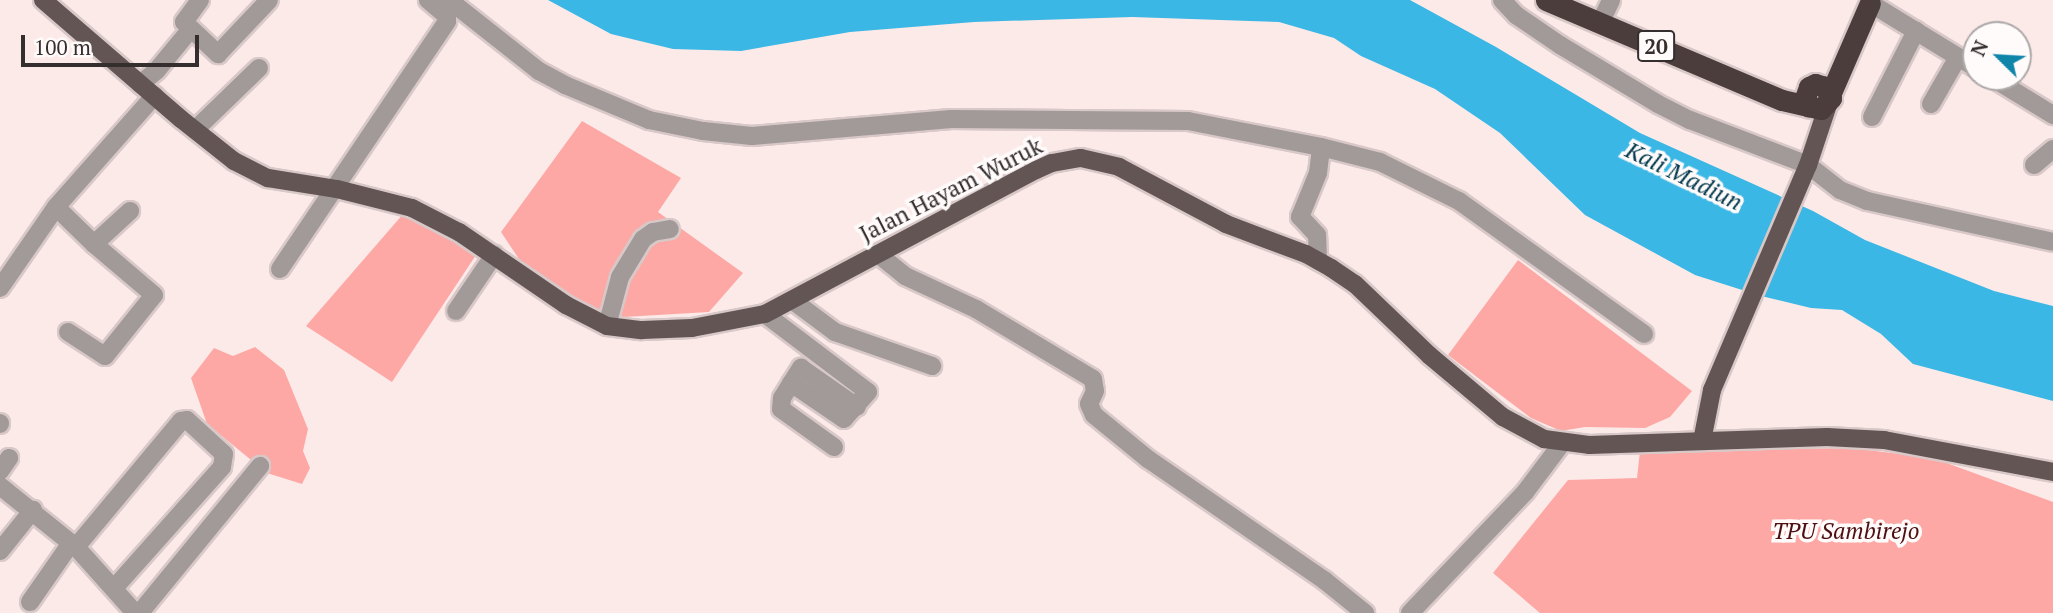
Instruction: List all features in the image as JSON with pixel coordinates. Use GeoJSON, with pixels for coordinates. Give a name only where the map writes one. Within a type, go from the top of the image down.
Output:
{"type":"FeatureCollection","features":[{"type":"Feature","properties":{"kind":"highway","name":"20"},"geometry":{"type":"LineString","coordinates":[[1546,0],[1766,93],[1819,97]]}},
{"type":"Feature","properties":{"kind":"highway"},"geometry":{"type":"LineString","coordinates":[[1819,97],[1871,1]]}},
{"type":"Feature","properties":{"kind":"main road","name":"Jalan Hayam Wuruk"},"geometry":{"type":"LineString","coordinates":[[43,0],[234,161],[268,178],[337,189],[412,208],[494,255],[566,306],[607,326],[642,330],[692,328],[765,314],[1036,170],[1052,163],[1082,158],[1119,167],[1234,228],[1318,261],[1355,284],[1429,355],[1503,417],[1545,439],[1562,443],[1618,445],[1827,437],[1884,440],[2053,472]]}},
{"type":"Feature","properties":{"kind":"main road"},"geometry":{"type":"LineString","coordinates":[[1702,441],[1712,390],[1803,168],[1819,97]]}},
{"type":"Feature","properties":{"kind":"street"},"geometry":{"type":"LineString","coordinates":[[200,0],[184,18],[190,30],[218,54],[269,0]]}},
{"type":"Feature","properties":{"kind":"street"},"geometry":{"type":"LineString","coordinates":[[280,269],[337,189],[404,82],[447,21],[447,16],[428,0]]}},
{"type":"Feature","properties":{"kind":"street"},"geometry":{"type":"LineString","coordinates":[[449,0],[540,71],[565,85],[649,120],[703,131],[752,136],[951,119],[1175,121],[1321,147],[1380,162],[1459,201],[1644,334]]}},
{"type":"Feature","properties":{"kind":"street"},"geometry":{"type":"LineString","coordinates":[[1502,0],[1516,15],[1560,45],[1658,104],[1803,168],[1867,201],[2053,242]]}},
{"type":"Feature","properties":{"kind":"street"},"geometry":{"type":"LineString","coordinates":[[1600,23],[1611,0]]}},
{"type":"Feature","properties":{"kind":"street"},"geometry":{"type":"LineString","coordinates":[[1871,1],[1962,59]]}},
{"type":"Feature","properties":{"kind":"street"},"geometry":{"type":"LineString","coordinates":[[3,278],[148,90],[157,70],[190,30]]}},
{"type":"Feature","properties":{"kind":"street"},"geometry":{"type":"LineString","coordinates":[[1871,117],[1916,32]]}},
{"type":"Feature","properties":{"kind":"street"},"geometry":{"type":"LineString","coordinates":[[1931,104],[1958,57]]}},
{"type":"Feature","properties":{"kind":"street"},"geometry":{"type":"LineString","coordinates":[[195,130],[259,68]]}},
{"type":"Feature","properties":{"kind":"street"},"geometry":{"type":"LineString","coordinates":[[2014,91],[2053,115]]}},
{"type":"Feature","properties":{"kind":"street"},"geometry":{"type":"LineString","coordinates":[[1318,261],[1317,235],[1300,216],[1318,173],[1321,147]]}},
{"type":"Feature","properties":{"kind":"street"},"geometry":{"type":"LineString","coordinates":[[2034,165],[2053,149]]}},
{"type":"Feature","properties":{"kind":"street"},"geometry":{"type":"LineString","coordinates":[[56,207],[94,244],[154,295],[105,356],[68,332]]}},
{"type":"Feature","properties":{"kind":"street"},"geometry":{"type":"LineString","coordinates":[[94,244],[130,211]]}},
{"type":"Feature","properties":{"kind":"street"},"geometry":{"type":"LineString","coordinates":[[607,326],[620,277],[643,239],[653,232],[670,229]]}},
{"type":"Feature","properties":{"kind":"street"},"geometry":{"type":"LineString","coordinates":[[878,254],[905,276],[976,309],[1093,379],[1095,391],[1089,404],[1094,415],[1149,459],[1324,580],[1365,613]]}},
{"type":"Feature","properties":{"kind":"street"},"geometry":{"type":"LineString","coordinates":[[456,311],[494,255]]}},
{"type":"Feature","properties":{"kind":"street"},"geometry":{"type":"LineString","coordinates":[[792,300],[835,332],[932,366]]}},
{"type":"Feature","properties":{"kind":"street"},"geometry":{"type":"LineString","coordinates":[[765,314],[868,390],[857,407],[844,419],[817,402],[796,376]]}},
{"type":"Feature","properties":{"kind":"street"},"geometry":{"type":"LineString","coordinates":[[813,349],[782,398],[781,409],[834,447]]}},
{"type":"Feature","properties":{"kind":"street"},"geometry":{"type":"LineString","coordinates":[[817,402],[842,370]]}},
{"type":"Feature","properties":{"kind":"street"},"geometry":{"type":"LineString","coordinates":[[796,376],[829,387],[857,407]]}},
{"type":"Feature","properties":{"kind":"street"},"geometry":{"type":"LineString","coordinates":[[30,602],[74,545],[181,422],[187,420],[224,454],[222,467],[115,587]]}},
{"type":"Feature","properties":{"kind":"street"},"geometry":{"type":"LineString","coordinates":[[1410,613],[1526,491],[1562,443]]}},
{"type":"Feature","properties":{"kind":"street"},"geometry":{"type":"LineString","coordinates":[[0,486],[74,545],[115,587],[135,613],[143,609],[260,466]]}},
{"type":"Feature","properties":{"kind":"street"},"geometry":{"type":"LineString","coordinates":[[0,551],[33,510]]}},
{"type":"Feature","properties":{"kind":"green space"},"geometry":{"type":"Polygon","coordinates":[[[582,121],[681,178],[658,212],[743,273],[709,312],[623,317],[579,303],[523,265],[501,232],[582,121]]]}},
{"type":"Feature","properties":{"kind":"green space"},"geometry":{"type":"Polygon","coordinates":[[[404,213],[433,222],[478,252],[392,382],[306,326],[404,213]]]}},
{"type":"Feature","properties":{"kind":"green space"},"geometry":{"type":"Polygon","coordinates":[[[1518,260],[1692,391],[1670,417],[1645,428],[1585,427],[1561,431],[1531,418],[1448,355],[1518,260]]]}},
{"type":"Feature","properties":{"kind":"green space"},"geometry":{"type":"Polygon","coordinates":[[[255,347],[284,370],[308,429],[303,451],[310,468],[302,484],[267,473],[207,424],[191,378],[214,348],[233,356],[255,347]]]}},
{"type":"Feature","properties":{"kind":"green space","name":"TPU Sambirejo"},"geometry":{"type":"Polygon","coordinates":[[[1851,448],[1933,458],[2053,502],[2053,613],[1540,613],[1493,573],[1568,480],[1637,478],[1640,451],[1851,448]]]}},
{"type":"Feature","properties":{"kind":"water","name":"Kali Madiun"},"geometry":{"type":"Polygon","coordinates":[[[548,0],[1410,0],[1496,47],[1640,133],[1813,211],[1865,240],[1994,291],[2053,306],[2053,401],[1913,364],[1881,334],[1842,310],[1811,308],[1761,296],[1695,275],[1585,215],[1500,133],[1435,89],[1361,56],[1334,38],[1279,22],[1132,17],[974,22],[850,32],[741,51],[673,49],[611,34],[548,0]]]}}]}
